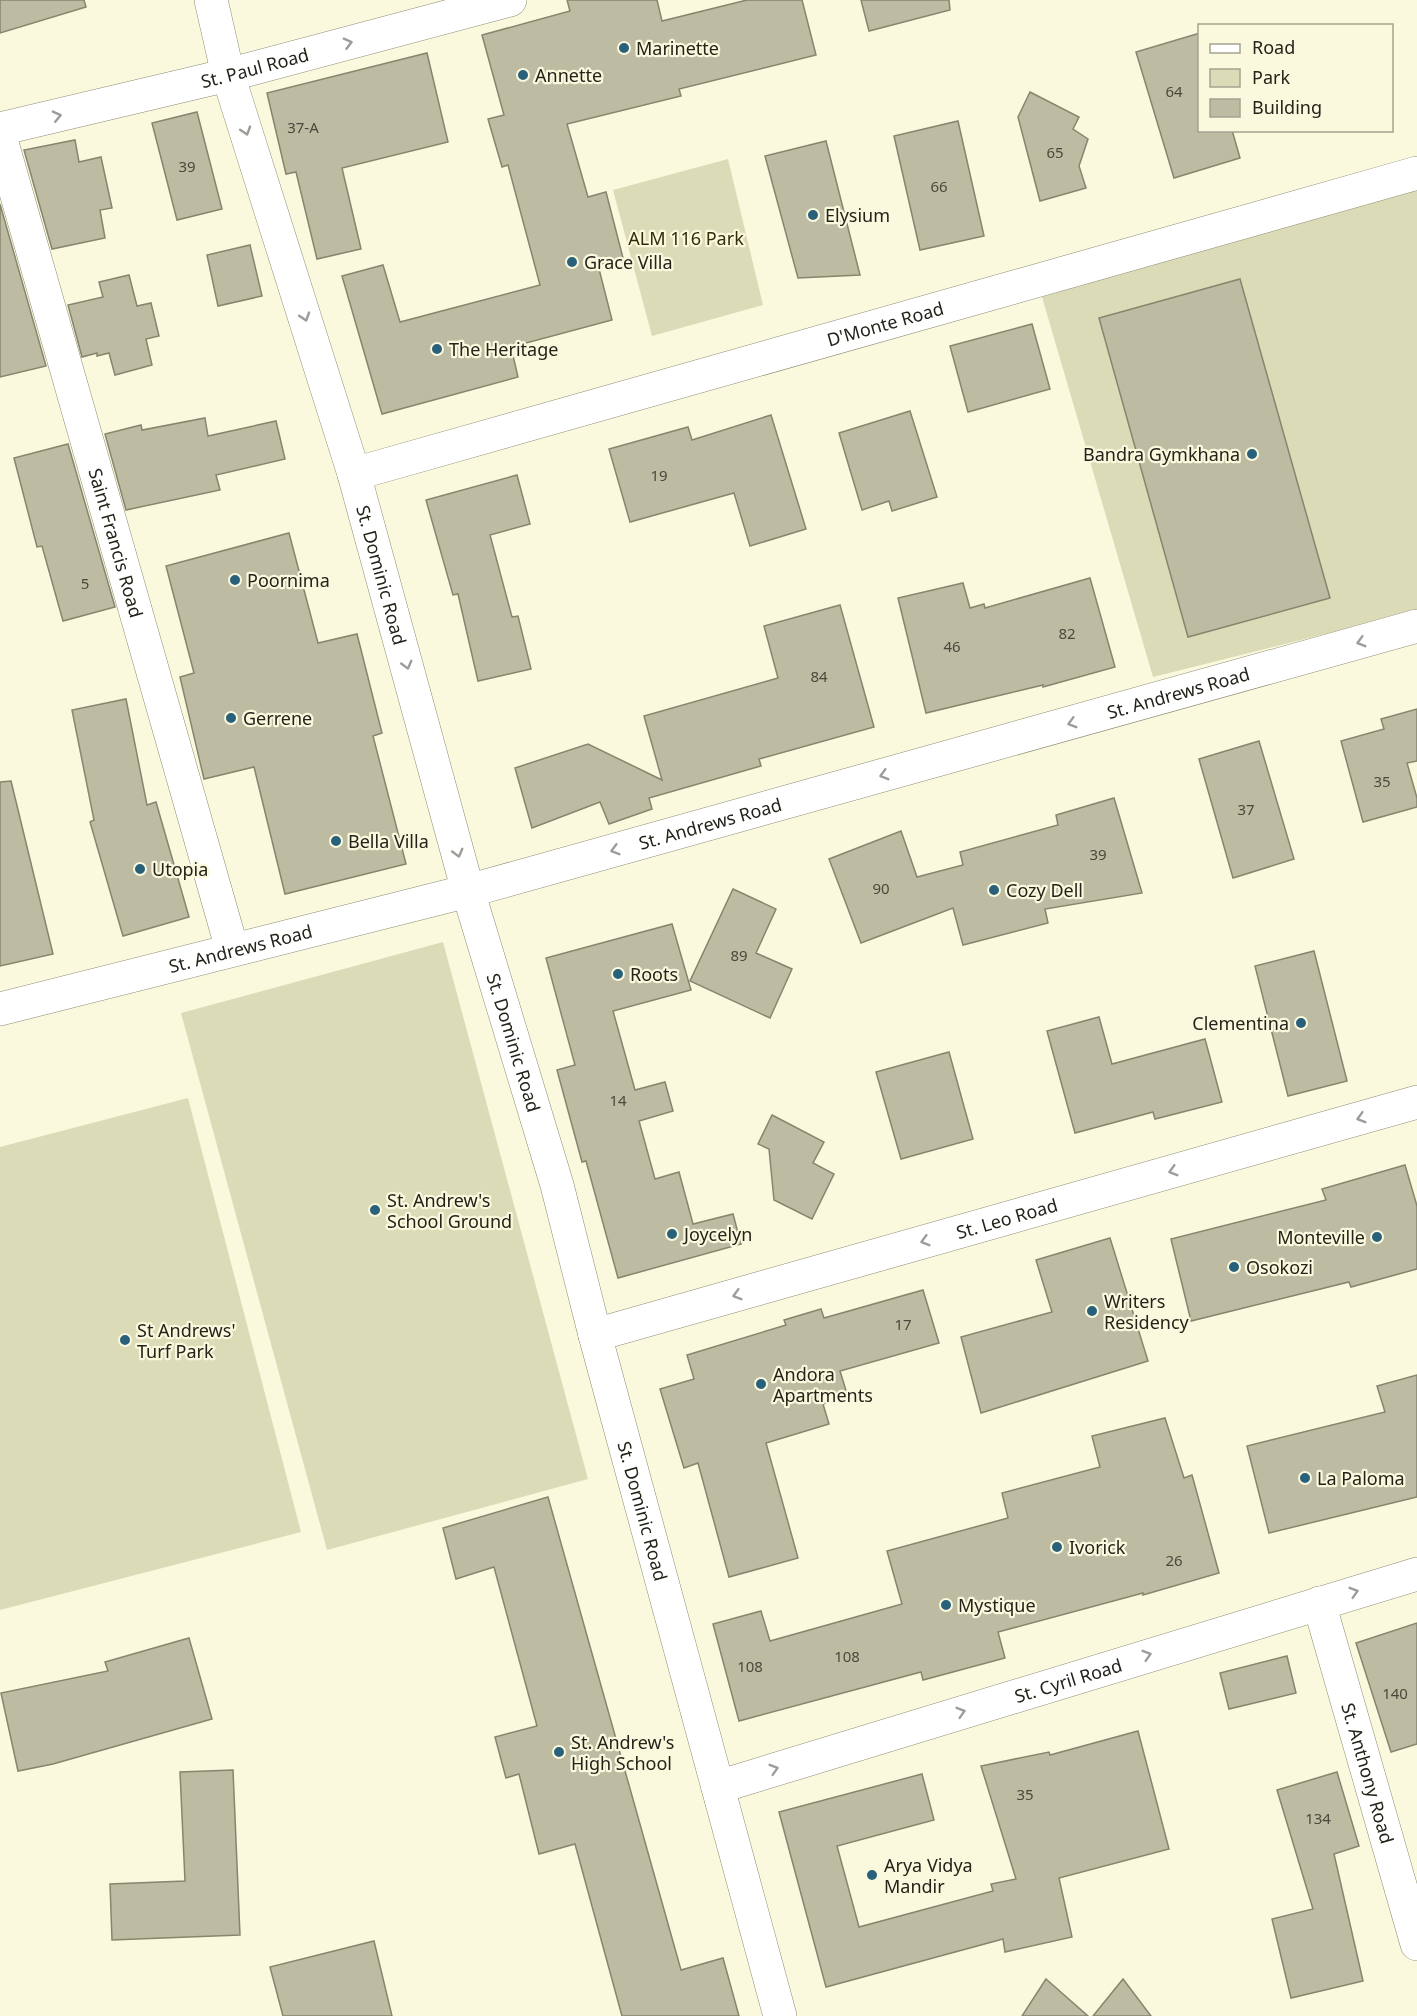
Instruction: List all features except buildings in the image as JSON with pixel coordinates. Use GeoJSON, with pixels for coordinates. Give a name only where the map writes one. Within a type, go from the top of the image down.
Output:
{"type":"FeatureCollection","features":[{"type":"Feature","properties":{"kind":"street","name":"St. Dominic Road"},"geometry":{"type":"LineString","coordinates":[[210,0],[228,75],[354,474],[468,891],[557,1185],[595,1335],[780,2016]]}},
{"type":"Feature","properties":{"kind":"street","name":"St. Paul Road"},"geometry":{"type":"LineString","coordinates":[[0,129],[228,75],[510,0]]}},
{"type":"Feature","properties":{"kind":"street","name":"Saint Francis Road"},"geometry":{"type":"LineString","coordinates":[[0,136],[232,949]]}},
{"type":"Feature","properties":{"kind":"street","name":"D'Monte Road"},"geometry":{"type":"LineString","coordinates":[[354,474],[1417,173]]}},
{"type":"Feature","properties":{"kind":"street","name":"St. Andrews Road"},"geometry":{"type":"LineString","coordinates":[[0,1009],[468,891],[1417,627]]}},
{"type":"Feature","properties":{"kind":"street","name":"St. Leo Road"},"geometry":{"type":"LineString","coordinates":[[595,1335],[1417,1102]]}},
{"type":"Feature","properties":{"kind":"street","name":"St. Cyril Road"},"geometry":{"type":"LineString","coordinates":[[718,1787],[1417,1574]]}},
{"type":"Feature","properties":{"kind":"street","name":"St. Anthony Road"},"geometry":{"type":"LineString","coordinates":[[1319,1603],[1417,1944]]}},
{"type":"Feature","properties":{"kind":"green space","name":"ALM 116 Park"},"geometry":{"type":"Polygon","coordinates":[[[728,159],[763,305],[652,336],[613,190],[728,159]]]}},
{"type":"Feature","properties":{"kind":"green space","name":"Bandra Gymkhana"},"geometry":{"type":"Polygon","coordinates":[[[1417,182],[1417,611],[1153,677],[1042,297],[1417,182]]]}},
{"type":"Feature","properties":{"kind":"green space","name":"St. Andrew's School Ground"},"geometry":{"type":"Polygon","coordinates":[[[443,942],[588,1479],[327,1550],[181,1013],[443,942]]]}},
{"type":"Feature","properties":{"kind":"green space","name":"St Andrews' Turf Park"},"geometry":{"type":"Polygon","coordinates":[[[188,1098],[301,1532],[0,1610],[0,1147],[188,1098]]]}},
{"type":"Feature","properties":{"kind":"place","name":"Marinette"},"geometry":{"type":"Point","coordinates":[624,48]}},
{"type":"Feature","properties":{"kind":"place","name":"Annette"},"geometry":{"type":"Point","coordinates":[523,75]}},
{"type":"Feature","properties":{"kind":"place","name":"Elysium"},"geometry":{"type":"Point","coordinates":[813,215]}},
{"type":"Feature","properties":{"kind":"place","name":"Grace Villa"},"geometry":{"type":"Point","coordinates":[572,262]}},
{"type":"Feature","properties":{"kind":"place","name":"The Heritage"},"geometry":{"type":"Point","coordinates":[437,349]}},
{"type":"Feature","properties":{"kind":"place","name":"Bandra Gymkhana"},"geometry":{"type":"Point","coordinates":[1252,454]}},
{"type":"Feature","properties":{"kind":"place","name":"Poornima"},"geometry":{"type":"Point","coordinates":[235,580]}},
{"type":"Feature","properties":{"kind":"place","name":"Gerrene"},"geometry":{"type":"Point","coordinates":[231,718]}},
{"type":"Feature","properties":{"kind":"place","name":"Bella Villa"},"geometry":{"type":"Point","coordinates":[336,841]}},
{"type":"Feature","properties":{"kind":"place","name":"Utopia"},"geometry":{"type":"Point","coordinates":[140,869]}},
{"type":"Feature","properties":{"kind":"place","name":"Cozy Dell"},"geometry":{"type":"Point","coordinates":[994,890]}},
{"type":"Feature","properties":{"kind":"place","name":"Roots"},"geometry":{"type":"Point","coordinates":[618,974]}},
{"type":"Feature","properties":{"kind":"place","name":"Clementina"},"geometry":{"type":"Point","coordinates":[1301,1023]}},
{"type":"Feature","properties":{"kind":"place","name":"St. Andrew's School Ground"},"geometry":{"type":"Point","coordinates":[375,1210]}},
{"type":"Feature","properties":{"kind":"place","name":"Joycelyn"},"geometry":{"type":"Point","coordinates":[672,1234]}},
{"type":"Feature","properties":{"kind":"place","name":"Monteville"},"geometry":{"type":"Point","coordinates":[1377,1237]}},
{"type":"Feature","properties":{"kind":"place","name":"Osokozi"},"geometry":{"type":"Point","coordinates":[1234,1267]}},
{"type":"Feature","properties":{"kind":"place","name":"Writers Residency"},"geometry":{"type":"Point","coordinates":[1092,1311]}},
{"type":"Feature","properties":{"kind":"place","name":"St Andrews' Turf Park"},"geometry":{"type":"Point","coordinates":[125,1340]}},
{"type":"Feature","properties":{"kind":"place","name":"Andora Apartments"},"geometry":{"type":"Point","coordinates":[761,1384]}},
{"type":"Feature","properties":{"kind":"place","name":"La Paloma"},"geometry":{"type":"Point","coordinates":[1305,1478]}},
{"type":"Feature","properties":{"kind":"place","name":"Ivorick"},"geometry":{"type":"Point","coordinates":[1057,1547]}},
{"type":"Feature","properties":{"kind":"place","name":"Mystique"},"geometry":{"type":"Point","coordinates":[946,1605]}},
{"type":"Feature","properties":{"kind":"place","name":"St. Andrew's High School"},"geometry":{"type":"Point","coordinates":[559,1752]}},
{"type":"Feature","properties":{"kind":"place","name":"Arya Vidya Mandir"},"geometry":{"type":"Point","coordinates":[872,1875]}}]}
